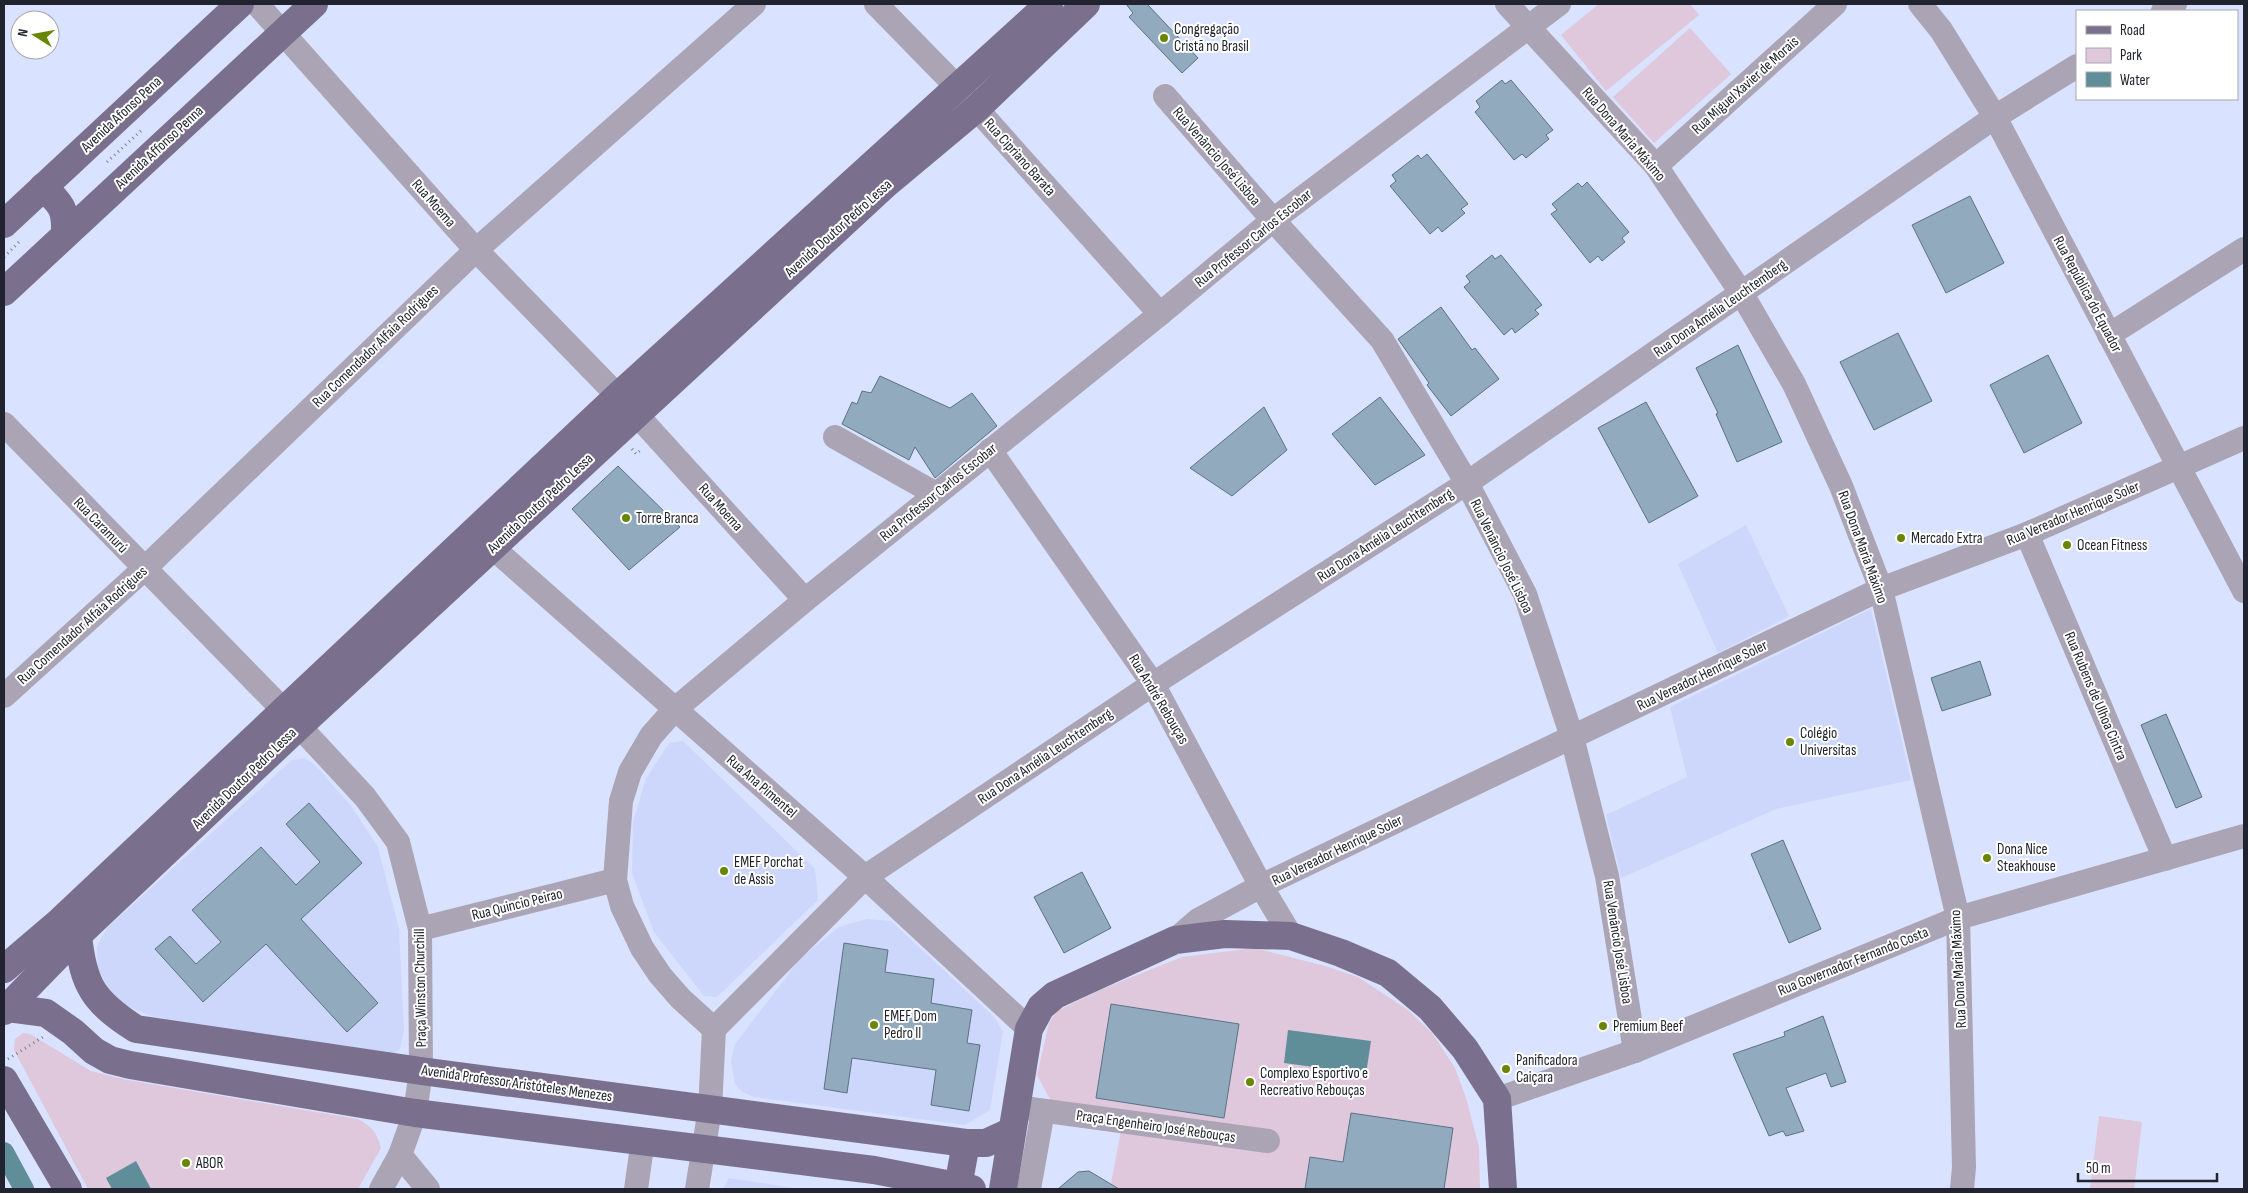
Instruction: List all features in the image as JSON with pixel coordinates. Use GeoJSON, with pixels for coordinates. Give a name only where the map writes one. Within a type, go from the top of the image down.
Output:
{"type":"FeatureCollection","features":[{"type":"Feature","properties":{"kind":"main road","name":"Avenida Afonso Pena"},"geometry":{"type":"LineString","coordinates":[[4,224],[240,4]]}},
{"type":"Feature","properties":{"kind":"main road","name":"Avenida Affonso Penna"},"geometry":{"type":"LineString","coordinates":[[4,292],[314,4]]}},
{"type":"Feature","properties":{"kind":"main road","name":"Avenida Doutor Pedro Lessa"},"geometry":{"type":"LineString","coordinates":[[6,1009],[291,718],[627,405],[958,88],[1049,4]]}},
{"type":"Feature","properties":{"kind":"main road","name":"Avenida Doutor Pedro Lessa"},"geometry":{"type":"LineString","coordinates":[[4,969],[291,718],[492,547],[627,405],[977,108],[1086,4]]}},
{"type":"Feature","properties":{"kind":"main road"},"geometry":{"type":"LineString","coordinates":[[42,187],[61,204],[66,217],[65,234]]}},
{"type":"Feature","properties":{"kind":"main road"},"geometry":{"type":"LineString","coordinates":[[1003,1189],[1029,1029],[1041,1007],[1055,995],[1175,940],[1225,934],[1291,936],[1341,953],[1388,973],[1430,1008],[1466,1049],[1497,1099],[1503,1189]]}},
{"type":"Feature","properties":{"kind":"main road","name":"Avenida Professor Aristóteles Menezes"},"geometry":{"type":"LineString","coordinates":[[78,935],[82,963],[97,999],[109,1011],[136,1029],[422,1071],[966,1143],[986,1143],[1014,1119]]}},
{"type":"Feature","properties":{"kind":"main road"},"geometry":{"type":"LineString","coordinates":[[6,1009],[46,1013],[74,1032],[94,1051],[110,1060],[414,1113],[874,1170],[965,1188],[966,1143]]}},
{"type":"Feature","properties":{"kind":"main road"},"geometry":{"type":"LineString","coordinates":[[130,1065],[136,1029]]}},
{"type":"Feature","properties":{"kind":"main road"},"geometry":{"type":"LineString","coordinates":[[4,1080],[68,1189]]}},
{"type":"Feature","properties":{"kind":"street","name":"Rua Moema"},"geometry":{"type":"LineString","coordinates":[[257,4],[476,250],[627,405],[805,600]]}},
{"type":"Feature","properties":{"kind":"street","name":"Rua Comendador Alfaia Rodrigues"},"geometry":{"type":"LineString","coordinates":[[4,696],[144,569],[476,250],[754,4]]}},
{"type":"Feature","properties":{"kind":"street","name":"Rua Cipriano Barata"},"geometry":{"type":"LineString","coordinates":[[876,4],[977,108],[1160,314]]}},
{"type":"Feature","properties":{"kind":"street","name":"Rua Dona Maria Máximo"},"geometry":{"type":"LineString","coordinates":[[1507,4],[1656,166],[1742,294],[1794,384],[1841,486],[1881,589],[1958,918],[1964,1167],[1962,1189]]}},
{"type":"Feature","properties":{"kind":"street","name":"Rua Professor Carlos Escobar"},"geometry":{"type":"LineString","coordinates":[[714,1029],[680,998],[647,955],[622,906],[615,880],[622,801],[630,772],[651,736],[674,710],[805,600],[1160,314],[1273,220],[1559,4]]}},
{"type":"Feature","properties":{"kind":"street","name":"Rua Miguel Xavier de Morais"},"geometry":{"type":"LineString","coordinates":[[1656,166],[1835,4]]}},
{"type":"Feature","properties":{"kind":"street","name":"Rua República do Equador"},"geometry":{"type":"LineString","coordinates":[[1920,4],[1942,30],[1995,118],[2181,467],[2244,591]]}},
{"type":"Feature","properties":{"kind":"street","name":"Rua Dona Amélia Leuchtemberg"},"geometry":{"type":"LineString","coordinates":[[714,1029],[865,877],[1153,684],[1466,483],[1995,118],[2076,67]]}},
{"type":"Feature","properties":{"kind":"street","name":"Rua Venâncio José Lisboa"},"geometry":{"type":"LineString","coordinates":[[1165,96],[1273,220],[1382,340],[1466,483],[1525,594],[1572,737],[1607,876],[1635,1050]]}},
{"type":"Feature","properties":{"kind":"street"},"geometry":{"type":"LineString","coordinates":[[2109,335],[2244,249]]}},
{"type":"Feature","properties":{"kind":"street","name":"Rua Caramurú"},"geometry":{"type":"LineString","coordinates":[[4,424],[291,718]]}},
{"type":"Feature","properties":{"kind":"street"},"geometry":{"type":"LineString","coordinates":[[835,437],[936,494]]}},
{"type":"Feature","properties":{"kind":"street","name":"Rua Vereador Henrique Soler"},"geometry":{"type":"LineString","coordinates":[[1175,940],[1198,920],[1261,886],[1881,589],[2027,534],[2244,438]]}},
{"type":"Feature","properties":{"kind":"street","name":"Rua André Rebouças"},"geometry":{"type":"LineString","coordinates":[[990,450],[1153,684],[1261,886],[1291,936]]}},
{"type":"Feature","properties":{"kind":"street","name":"Rua Rubens de Ulhoa Cintra"},"geometry":{"type":"LineString","coordinates":[[2027,534],[2165,859]]}},
{"type":"Feature","properties":{"kind":"street","name":"Rua Ana Pimentel"},"geometry":{"type":"LineString","coordinates":[[492,547],[865,877],[1029,1029]]}},
{"type":"Feature","properties":{"kind":"street","name":"Praça Winston Churchill"},"geometry":{"type":"LineString","coordinates":[[291,718],[365,797],[398,842],[420,929],[422,1071],[414,1113],[400,1155],[381,1189]]}},
{"type":"Feature","properties":{"kind":"street","name":"Rua Governador Fernando Costa"},"geometry":{"type":"LineString","coordinates":[[1497,1099],[1635,1050],[1958,918],[2244,836]]}},
{"type":"Feature","properties":{"kind":"street","name":"Rua Quincio Peirao"},"geometry":{"type":"LineString","coordinates":[[420,929],[615,880]]}},
{"type":"Feature","properties":{"kind":"street"},"geometry":{"type":"LineString","coordinates":[[697,1189],[710,1109],[714,1029]]}},
{"type":"Feature","properties":{"kind":"street"},"geometry":{"type":"LineString","coordinates":[[1029,1189],[1043,1111]]}},
{"type":"Feature","properties":{"kind":"street","name":"Praça Engenheiro José Rebouças"},"geometry":{"type":"LineString","coordinates":[[1014,1119],[1043,1111],[1268,1141]]}},
{"type":"Feature","properties":{"kind":"street"},"geometry":{"type":"LineString","coordinates":[[636,1189],[643,1140]]}},
{"type":"Feature","properties":{"kind":"street"},"geometry":{"type":"LineString","coordinates":[[400,1155],[428,1189]]}},
{"type":"Feature","properties":{"kind":"shaded area"},"geometry":{"type":"Polygon","coordinates":[[[1746,525],[1789,616],[1718,653],[1678,564],[1746,525]]]}},
{"type":"Feature","properties":{"kind":"shaded area","name":"Colégio Universitas"},"geometry":{"type":"Polygon","coordinates":[[[1871,609],[1911,780],[1776,809],[1621,878],[1606,815],[1687,777],[1670,707],[1871,609]]]}},
{"type":"Feature","properties":{"kind":"shaded area","name":"EMEF Porchat de Assis"},"geometry":{"type":"Polygon","coordinates":[[[683,741],[815,869],[818,900],[717,997],[704,996],[654,932],[632,873],[633,822],[646,779],[669,743],[683,741]]]}},
{"type":"Feature","properties":{"kind":"shaded area"},"geometry":{"type":"Polygon","coordinates":[[[304,758],[314,764],[351,806],[378,847],[399,929],[404,1030],[400,1049],[389,1056],[151,1016],[120,1003],[108,988],[98,969],[97,947],[107,928],[292,760],[304,758]]]}},
{"type":"Feature","properties":{"kind":"shaded area","name":"EMEF Dom Pedro II"},"geometry":{"type":"Polygon","coordinates":[[[867,919],[891,921],[994,1017],[1003,1032],[990,1110],[965,1125],[754,1097],[742,1092],[735,1084],[731,1061],[735,1044],[800,959],[839,927],[867,919]]]}},
{"type":"Feature","properties":{"kind":"shaded area"},"geometry":{"type":"Polygon","coordinates":[[[729,1178],[800,1189],[723,1189],[729,1178]]]}},
{"type":"Feature","properties":{"kind":"green space"},"geometry":{"type":"Polygon","coordinates":[[[1599,4],[1690,4],[1699,15],[1606,91],[1561,35],[1599,4]]]}},
{"type":"Feature","properties":{"kind":"green space"},"geometry":{"type":"Polygon","coordinates":[[[1690,28],[1731,74],[1654,143],[1613,97],[1690,28]]]}},
{"type":"Feature","properties":{"kind":"green space","name":"Complexo Esportivo e Recreativo Rebouças"},"geometry":{"type":"Polygon","coordinates":[[[1254,948],[1325,966],[1358,977],[1408,1010],[1433,1034],[1455,1068],[1466,1098],[1479,1147],[1480,1189],[1110,1189],[1124,1115],[1051,1101],[1037,1075],[1049,1023],[1057,1011],[1100,990],[1182,957],[1254,948]]]}},
{"type":"Feature","properties":{"kind":"green space"},"geometry":{"type":"Polygon","coordinates":[[[23,1033],[30,1034],[91,1071],[127,1080],[358,1119],[373,1130],[381,1148],[358,1189],[88,1189],[14,1050],[15,1039],[23,1033]]]}},
{"type":"Feature","properties":{"kind":"green space"},"geometry":{"type":"Polygon","coordinates":[[[2099,1116],[2142,1122],[2134,1189],[2090,1189],[2099,1116]]]}},
{"type":"Feature","properties":{"kind":"water"},"geometry":{"type":"Polygon","coordinates":[[[1288,1030],[1371,1041],[1366,1074],[1284,1063],[1288,1030]]]}},
{"type":"Feature","properties":{"kind":"water"},"geometry":{"type":"Polygon","coordinates":[[[136,1161],[151,1189],[112,1189],[106,1178],[136,1161]]]}},
{"type":"Feature","properties":{"kind":"building","name":"Congregação Cristã no Brasil"},"geometry":{"type":"Polygon","coordinates":[[[1126,4],[1147,4],[1198,58],[1182,73],[1129,17],[1133,13],[1126,4]]]}},
{"type":"Feature","properties":{"kind":"building"},"geometry":{"type":"Polygon","coordinates":[[[1502,80],[1505,84],[1511,80],[1553,130],[1546,135],[1549,139],[1526,158],[1522,154],[1514,160],[1475,112],[1480,107],[1476,101],[1502,80]]]}},
{"type":"Feature","properties":{"kind":"building"},"geometry":{"type":"Polygon","coordinates":[[[1427,154],[1468,204],[1461,209],[1465,213],[1442,232],[1438,227],[1430,234],[1390,186],[1396,181],[1392,175],[1418,155],[1421,159],[1427,154]]]}},
{"type":"Feature","properties":{"kind":"building"},"geometry":{"type":"Polygon","coordinates":[[[1587,182],[1629,232],[1622,238],[1625,242],[1602,261],[1598,256],[1590,263],[1551,214],[1557,210],[1552,204],[1578,183],[1582,187],[1587,182]]]}},
{"type":"Feature","properties":{"kind":"building"},"geometry":{"type":"Polygon","coordinates":[[[1970,196],[2004,263],[1946,293],[1912,225],[1970,196]]]}},
{"type":"Feature","properties":{"kind":"building"},"geometry":{"type":"Polygon","coordinates":[[[1492,255],[1495,259],[1501,255],[1542,305],[1535,310],[1539,314],[1515,333],[1512,328],[1504,335],[1464,287],[1470,282],[1466,276],[1492,255]]]}},
{"type":"Feature","properties":{"kind":"building"},"geometry":{"type":"Polygon","coordinates":[[[1441,307],[1472,350],[1475,348],[1499,379],[1451,416],[1427,385],[1429,383],[1398,339],[1441,307]]]}},
{"type":"Feature","properties":{"kind":"building"},"geometry":{"type":"Polygon","coordinates":[[[1898,333],[1932,401],[1874,430],[1840,362],[1898,333]]]}},
{"type":"Feature","properties":{"kind":"building"},"geometry":{"type":"Polygon","coordinates":[[[1738,345],[1782,442],[1737,462],[1716,414],[1718,413],[1696,368],[1738,345]]]}},
{"type":"Feature","properties":{"kind":"building"},"geometry":{"type":"Polygon","coordinates":[[[2048,355],[2082,423],[2024,453],[1990,385],[2048,355]]]}},
{"type":"Feature","properties":{"kind":"building"},"geometry":{"type":"Polygon","coordinates":[[[880,376],[950,408],[972,393],[997,426],[935,478],[915,447],[909,460],[842,424],[852,402],[857,404],[862,391],[871,393],[880,376]]]}},
{"type":"Feature","properties":{"kind":"building"},"geometry":{"type":"Polygon","coordinates":[[[1380,397],[1425,455],[1375,485],[1332,434],[1380,397]]]}},
{"type":"Feature","properties":{"kind":"building"},"geometry":{"type":"Polygon","coordinates":[[[1646,402],[1698,496],[1649,523],[1598,428],[1646,402]]]}},
{"type":"Feature","properties":{"kind":"building"},"geometry":{"type":"Polygon","coordinates":[[[1264,407],[1287,450],[1232,496],[1190,468],[1264,407]]]}},
{"type":"Feature","properties":{"kind":"building","name":"Torre Branca"},"geometry":{"type":"Polygon","coordinates":[[[618,466],[680,527],[629,570],[572,509],[618,466]]]}},
{"type":"Feature","properties":{"kind":"building"},"geometry":{"type":"Polygon","coordinates":[[[1980,661],[1991,695],[1942,711],[1931,678],[1980,661]]]}},
{"type":"Feature","properties":{"kind":"building"},"geometry":{"type":"Polygon","coordinates":[[[2166,714],[2202,797],[2176,808],[2141,725],[2166,714]]]}},
{"type":"Feature","properties":{"kind":"building"},"geometry":{"type":"Polygon","coordinates":[[[309,803],[362,863],[301,919],[378,1003],[347,1032],[266,944],[203,1002],[155,949],[170,936],[196,964],[221,942],[192,910],[261,847],[296,885],[320,862],[286,824],[309,803]]]}},
{"type":"Feature","properties":{"kind":"building"},"geometry":{"type":"Polygon","coordinates":[[[1783,840],[1821,929],[1789,943],[1751,854],[1783,840]]]}},
{"type":"Feature","properties":{"kind":"building"},"geometry":{"type":"Polygon","coordinates":[[[1082,872],[1111,928],[1064,953],[1034,897],[1082,872]]]}},
{"type":"Feature","properties":{"kind":"building"},"geometry":{"type":"Polygon","coordinates":[[[844,943],[888,950],[885,972],[934,979],[931,1003],[972,1010],[967,1043],[980,1045],[969,1111],[931,1105],[936,1070],[852,1058],[847,1093],[824,1089],[844,943]]]}},
{"type":"Feature","properties":{"kind":"building"},"geometry":{"type":"Polygon","coordinates":[[[1111,1004],[1239,1024],[1224,1118],[1096,1098],[1111,1004]]]}},
{"type":"Feature","properties":{"kind":"building"},"geometry":{"type":"Polygon","coordinates":[[[1823,1016],[1846,1082],[1831,1087],[1826,1073],[1786,1088],[1804,1131],[1786,1136],[1783,1131],[1769,1136],[1733,1054],[1785,1036],[1784,1032],[1823,1016]]]}},
{"type":"Feature","properties":{"kind":"building"},"geometry":{"type":"Polygon","coordinates":[[[1351,1113],[1453,1128],[1444,1189],[1305,1189],[1310,1157],[1343,1162],[1351,1113]]]}},
{"type":"Feature","properties":{"kind":"building"},"geometry":{"type":"Polygon","coordinates":[[[1089,1171],[1119,1189],[1058,1189],[1078,1172],[1089,1171]]]}},
{"type":"Feature","properties":{"kind":"waterway"},"geometry":{"type":"LineString","coordinates":[[4,1152],[24,1189]]}},
{"type":"Feature","properties":{"kind":"place","name":"Congregação Cristã no Brasil"},"geometry":{"type":"Point","coordinates":[1164,38]}},
{"type":"Feature","properties":{"kind":"place","name":"Torre Branca"},"geometry":{"type":"Point","coordinates":[626,518]}},
{"type":"Feature","properties":{"kind":"place","name":"Mercado Extra"},"geometry":{"type":"Point","coordinates":[1901,538]}},
{"type":"Feature","properties":{"kind":"place","name":"Ocean Fitness"},"geometry":{"type":"Point","coordinates":[2067,545]}},
{"type":"Feature","properties":{"kind":"place","name":"Colégio Universitas"},"geometry":{"type":"Point","coordinates":[1790,742]}},
{"type":"Feature","properties":{"kind":"place","name":"Dona Nice Steakhouse"},"geometry":{"type":"Point","coordinates":[1987,858]}},
{"type":"Feature","properties":{"kind":"place","name":"EMEF Porchat de Assis"},"geometry":{"type":"Point","coordinates":[724,871]}},
{"type":"Feature","properties":{"kind":"place","name":"EMEF Dom Pedro II"},"geometry":{"type":"Point","coordinates":[874,1025]}},
{"type":"Feature","properties":{"kind":"place","name":"Premium Beef"},"geometry":{"type":"Point","coordinates":[1603,1026]}},
{"type":"Feature","properties":{"kind":"place","name":"Panificadora Caiçara"},"geometry":{"type":"Point","coordinates":[1506,1069]}},
{"type":"Feature","properties":{"kind":"place","name":"Complexo Esportivo e Recreativo Rebouças"},"geometry":{"type":"Point","coordinates":[1250,1082]}},
{"type":"Feature","properties":{"kind":"place","name":"ABOR"},"geometry":{"type":"Point","coordinates":[186,1163]}}]}
